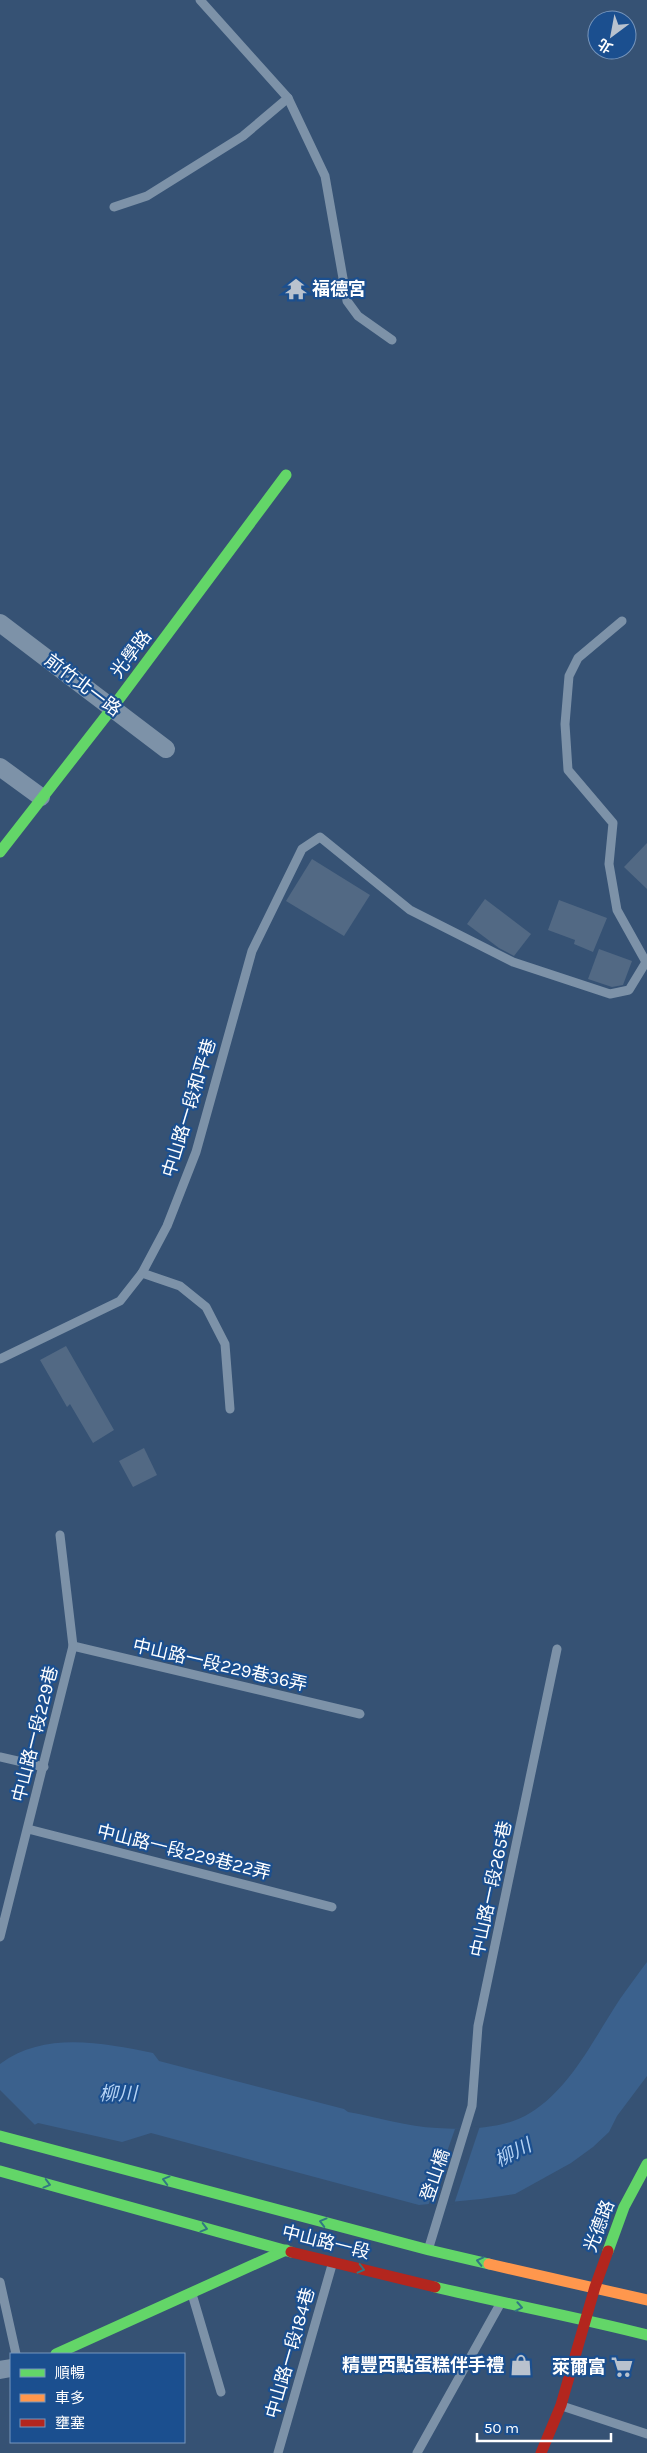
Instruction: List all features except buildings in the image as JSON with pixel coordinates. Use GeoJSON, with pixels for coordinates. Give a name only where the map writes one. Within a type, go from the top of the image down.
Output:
{"type":"FeatureCollection","features":[{"type":"Feature","properties":{"kind":"main road","name":"光學路"},"geometry":{"type":"LineString","coordinates":[[0,852],[113,707],[286,475]]}},
{"type":"Feature","properties":{"kind":"main road","name":"中山路一段"},"geometry":{"type":"LineString","coordinates":[[0,2136],[429,2250],[647,2300]]}},
{"type":"Feature","properties":{"kind":"main road","name":"光德路"},"geometry":{"type":"LineString","coordinates":[[541,2453],[561,2405],[595,2287],[624,2207],[647,2164]]}},
{"type":"Feature","properties":{"kind":"main road","name":"中山路一段"},"geometry":{"type":"LineString","coordinates":[[0,2171],[333,2262],[500,2303],[586,2319],[647,2335]]}},
{"type":"Feature","properties":{"kind":"main road"},"geometry":{"type":"LineString","coordinates":[[58,2353],[286,2250]]}},
{"type":"Feature","properties":{"kind":"street","name":"前竹北一路"},"geometry":{"type":"LineString","coordinates":[[0,622],[166,749]]}},
{"type":"Feature","properties":{"kind":"street"},"geometry":{"type":"LineString","coordinates":[[0,767],[41,797]]}},
{"type":"Feature","properties":{"kind":"lane"},"geometry":{"type":"LineString","coordinates":[[200,0],[288,98],[325,176],[347,300],[358,316],[392,340]]}},
{"type":"Feature","properties":{"kind":"lane"},"geometry":{"type":"LineString","coordinates":[[114,207],[147,196],[243,136],[288,98]]}},
{"type":"Feature","properties":{"kind":"lane","name":"中山路一段和平巷"},"geometry":{"type":"LineString","coordinates":[[0,1359],[120,1300],[142,1273],[166,1226],[196,1152],[252,951],[302,849],[320,837],[410,910],[513,962],[610,994],[629,990],[646,962],[617,910],[609,864],[613,823],[568,770],[565,724],[569,676],[578,658],[622,621]]}},
{"type":"Feature","properties":{"kind":"lane"},"geometry":{"type":"LineString","coordinates":[[142,1273],[180,1286],[206,1307],[225,1344],[230,1409]]}},
{"type":"Feature","properties":{"kind":"lane","name":"中山路一段229巷"},"geometry":{"type":"LineString","coordinates":[[0,1938],[73,1646],[60,1535]]}},
{"type":"Feature","properties":{"kind":"lane","name":"中山路一段229巷36弄"},"geometry":{"type":"LineString","coordinates":[[73,1646],[360,1714]]}},
{"type":"Feature","properties":{"kind":"lane","name":"中山路一段265巷"},"geometry":{"type":"LineString","coordinates":[[465,2137],[472,2106],[478,2026],[557,1649]]}},
{"type":"Feature","properties":{"kind":"lane"},"geometry":{"type":"LineString","coordinates":[[0,1757],[44,1767]]}},
{"type":"Feature","properties":{"kind":"lane","name":"中山路一段229巷22弄"},"geometry":{"type":"LineString","coordinates":[[28,1829],[332,1907]]}},
{"type":"Feature","properties":{"kind":"lane","name":"登山橋"},"geometry":{"type":"LineString","coordinates":[[429,2250],[435,2224],[465,2137]]}},
{"type":"Feature","properties":{"kind":"lane","name":"中山路一段184巷"},"geometry":{"type":"LineString","coordinates":[[278,2453],[333,2262]]}},
{"type":"Feature","properties":{"kind":"lane"},"geometry":{"type":"LineString","coordinates":[[0,2282],[16,2353]]}},
{"type":"Feature","properties":{"kind":"lane"},"geometry":{"type":"LineString","coordinates":[[192,2293],[221,2392]]}},
{"type":"Feature","properties":{"kind":"lane"},"geometry":{"type":"LineString","coordinates":[[417,2453],[500,2303]]}},
{"type":"Feature","properties":{"kind":"lane"},"geometry":{"type":"LineString","coordinates":[[561,2405],[647,2434]]}},
{"type":"Feature","properties":{"kind":"water","name":"柳川"},"geometry":{"type":"Polygon","coordinates":[[[647,1962],[647,2076],[617,2116],[609,2132],[593,2147],[571,2163],[515,2194],[419,2205],[151,2133],[122,2142],[38,2123],[0,2144],[0,2064],[17,2054],[36,2047],[74,2042],[94,2043],[153,2053],[159,2061],[344,2109],[348,2112],[404,2124],[460,2129],[485,2127],[509,2122],[530,2113],[545,2103],[558,2090],[581,2061],[620,1999],[647,1962]]]}},
{"type":"Feature","properties":{"kind":"pier"},"geometry":{"type":"Polygon","coordinates":[[[0,2090],[35,2125],[0,2147],[0,2090]]]}},
{"type":"Feature","properties":{"kind":"pier"},"geometry":{"type":"Polygon","coordinates":[[[480,2126],[454,2204],[428,2206],[455,2129],[480,2126]]]}},
{"type":"Feature","properties":{"kind":"traffic: fast"},"geometry":{"type":"LineString","coordinates":[[0,852],[113,707],[286,475]]}},
{"type":"Feature","properties":{"kind":"traffic: fast"},"geometry":{"type":"LineString","coordinates":[[0,2136],[429,2250],[489,2264]]}},
{"type":"Feature","properties":{"kind":"traffic: fast"},"geometry":{"type":"LineString","coordinates":[[608,2251],[624,2207],[647,2164]]}},
{"type":"Feature","properties":{"kind":"traffic: fast"},"geometry":{"type":"LineString","coordinates":[[0,2171],[291,2252]]}},
{"type":"Feature","properties":{"kind":"traffic: fast"},"geometry":{"type":"LineString","coordinates":[[58,2353],[286,2250]]}},
{"type":"Feature","properties":{"kind":"traffic: fast"},"geometry":{"type":"LineString","coordinates":[[435,2287],[647,2335]]}},
{"type":"Feature","properties":{"kind":"traffic: slow"},"geometry":{"type":"LineString","coordinates":[[489,2264],[647,2300]]}},
{"type":"Feature","properties":{"kind":"traffic: jam"},"geometry":{"type":"LineString","coordinates":[[541,2453],[561,2405],[595,2287],[608,2251]]}},
{"type":"Feature","properties":{"kind":"traffic: jam"},"geometry":{"type":"LineString","coordinates":[[291,2252],[435,2287]]}},
{"type":"Feature","properties":{"kind":"place","name":"福德宮"},"geometry":{"type":"Point","coordinates":[296,289]}},
{"type":"Feature","properties":{"kind":"place","name":"精豐西點蛋糕伴手禮"},"geometry":{"type":"Point","coordinates":[521,2365]}},
{"type":"Feature","properties":{"kind":"place","name":"萊爾富"},"geometry":{"type":"Point","coordinates":[622,2367]}}]}
